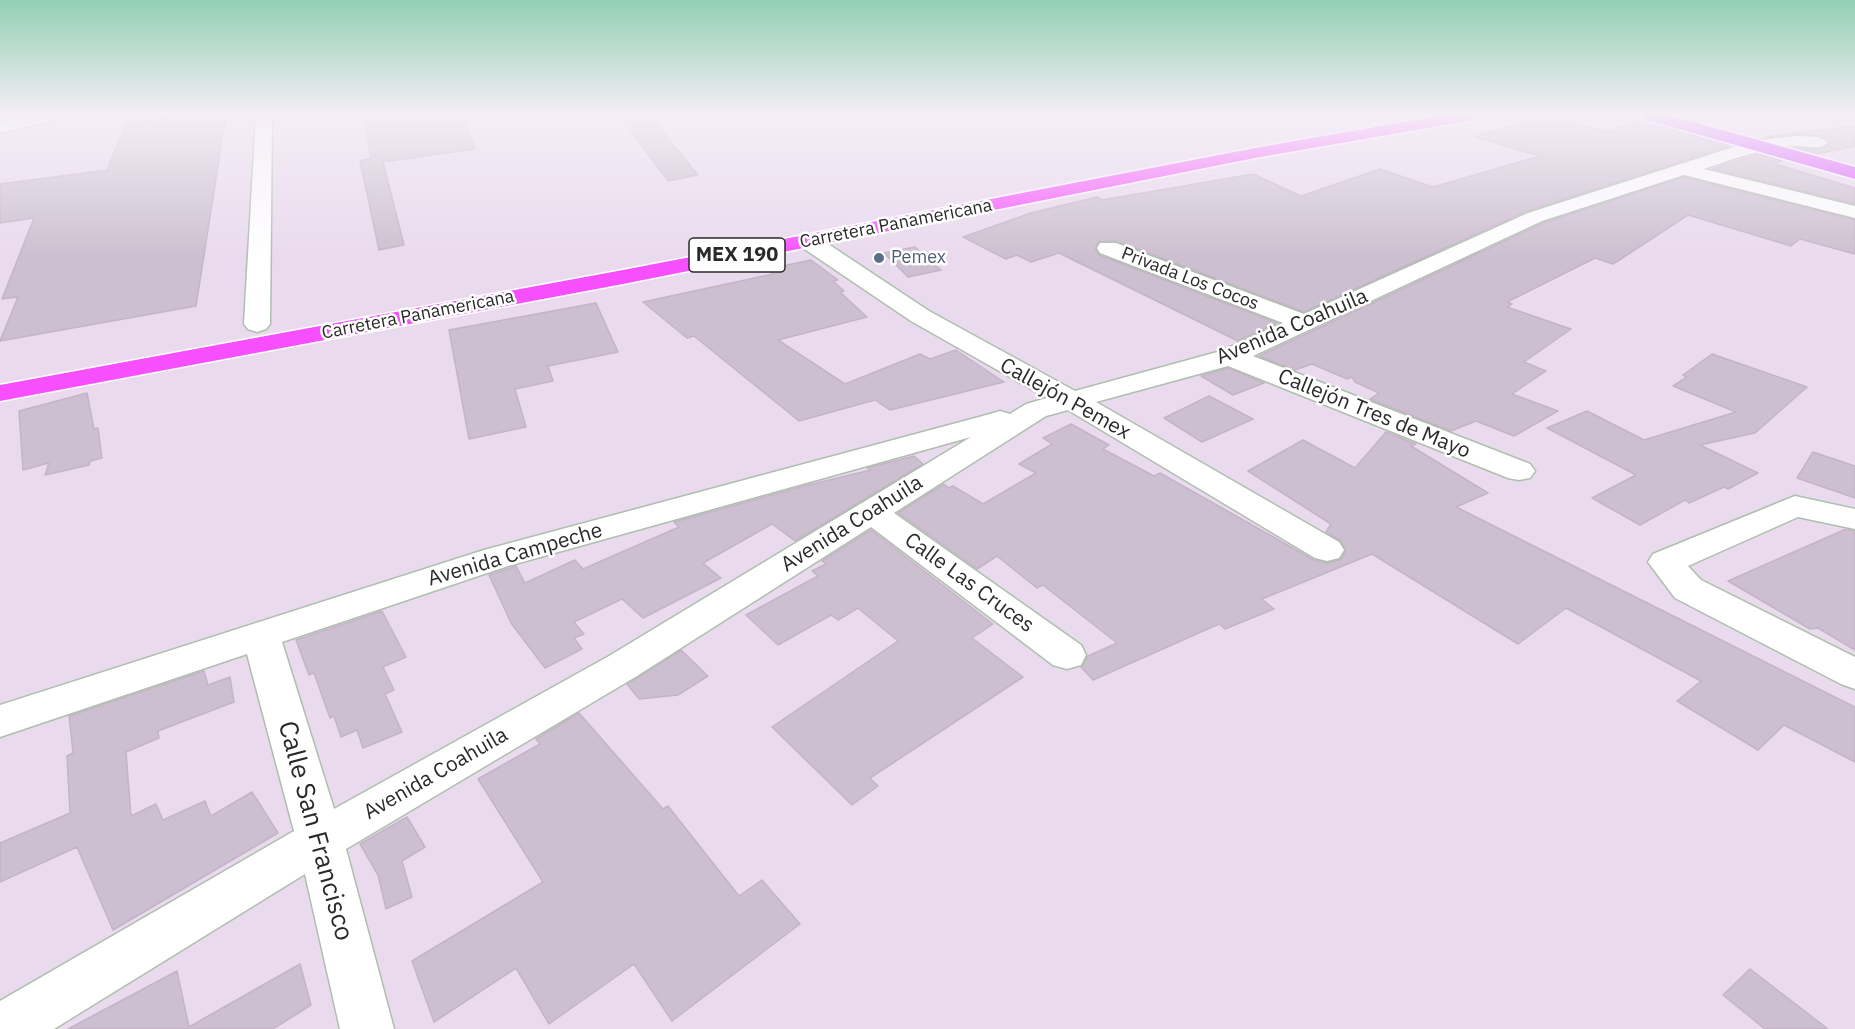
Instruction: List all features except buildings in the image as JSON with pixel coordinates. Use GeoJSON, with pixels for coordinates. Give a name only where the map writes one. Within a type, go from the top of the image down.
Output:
{"type":"FeatureCollection","features":[{"type":"Feature","properties":{"kind":"highway"},"geometry":{"type":"LineString","coordinates":[[1830,163],[1855,173]]}},
{"type":"Feature","properties":{"kind":"main road","name":"Carretera Panamericana"},"geometry":{"type":"LineString","coordinates":[[199,334],[920,206],[1139,163]]}},
{"type":"Feature","properties":{"kind":"main road","name":"Carretera Panamericana"},"geometry":{"type":"LineString","coordinates":[[0,393],[808,241],[1204,163]]}},
{"type":"Feature","properties":{"kind":"street"},"geometry":{"type":"LineString","coordinates":[[257,324],[262,163]]}},
{"type":"Feature","properties":{"kind":"street","name":"Avenida Coahuila"},"geometry":{"type":"LineString","coordinates":[[4,1029],[321,840],[623,666],[872,512],[1055,406],[1230,357],[1535,217],[1687,170],[1702,163]]}},
{"type":"Feature","properties":{"kind":"street"},"geometry":{"type":"LineString","coordinates":[[1687,170],[1855,212]]}},
{"type":"Feature","properties":{"kind":"street","name":"Callejón Pemex"},"geometry":{"type":"LineString","coordinates":[[808,241],[1055,406],[1327,550]]}},
{"type":"Feature","properties":{"kind":"street","name":"Privada Los Cocos"},"geometry":{"type":"LineString","coordinates":[[1108,248],[1306,323]]}},
{"type":"Feature","properties":{"kind":"street","name":"Callejón Tres de Mayo"},"geometry":{"type":"LineString","coordinates":[[1230,357],[1519,471]]}},
{"type":"Feature","properties":{"kind":"street","name":"Avenida Campeche"},"geometry":{"type":"LineString","coordinates":[[0,722],[496,558],[1055,406]]}},
{"type":"Feature","properties":{"kind":"street"},"geometry":{"type":"LineString","coordinates":[[1855,519],[1796,506],[1665,562],[1688,589],[1855,674]]}},
{"type":"Feature","properties":{"kind":"street","name":"Calle Las Cruces"},"geometry":{"type":"LineString","coordinates":[[872,512],[1067,655]]}},
{"type":"Feature","properties":{"kind":"street","name":"Calle San Francisco"},"geometry":{"type":"LineString","coordinates":[[261,634],[321,840],[367,1029]]}},
{"type":"Feature","properties":{"kind":"place","name":"Pemex"},"geometry":{"type":"Point","coordinates":[879,258]}}]}
